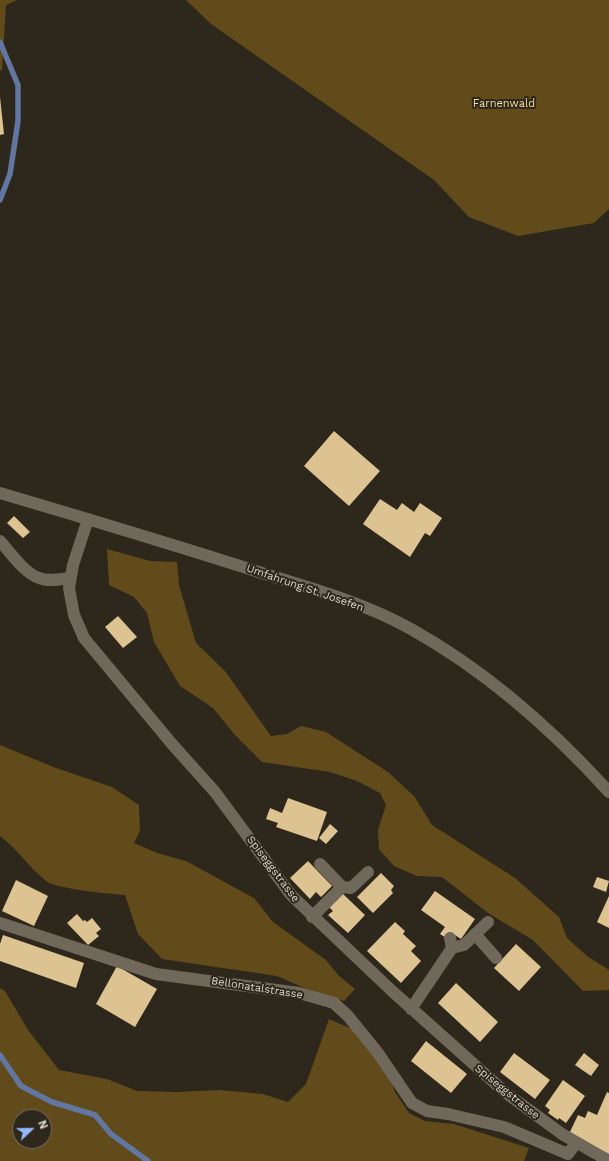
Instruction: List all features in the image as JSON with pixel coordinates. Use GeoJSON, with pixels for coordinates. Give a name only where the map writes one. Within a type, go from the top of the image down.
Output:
{"type":"FeatureCollection","features":[{"type":"Feature","properties":{"kind":"street","name":"Umfahrung St. Josefen"},"geometry":{"type":"LineString","coordinates":[[0,493],[88,519],[358,604],[411,629],[502,690],[578,758],[609,792]]}},
{"type":"Feature","properties":{"kind":"street","name":"Spiseggstrasse"},"geometry":{"type":"LineString","coordinates":[[88,519],[70,578],[69,588],[74,615],[84,638],[172,744],[215,792],[291,895],[312,917],[506,1093],[576,1143],[609,1161]]}},
{"type":"Feature","properties":{"kind":"street"},"geometry":{"type":"LineString","coordinates":[[0,541],[26,569],[39,578],[56,580],[70,578]]}},
{"type":"Feature","properties":{"kind":"street"},"geometry":{"type":"LineString","coordinates":[[320,864],[342,887],[351,888],[368,872]]}},
{"type":"Feature","properties":{"kind":"street"},"geometry":{"type":"LineString","coordinates":[[312,917],[342,887]]}},
{"type":"Feature","properties":{"kind":"street"},"geometry":{"type":"LineString","coordinates":[[411,1008],[451,943],[464,945],[488,922]]}},
{"type":"Feature","properties":{"kind":"street","name":"Bellonatalstrasse"},"geometry":{"type":"LineString","coordinates":[[0,924],[156,974],[299,993],[334,1004],[348,1016],[378,1053],[412,1103],[427,1111],[456,1115],[504,1127],[568,1154],[576,1143]]}},
{"type":"Feature","properties":{"kind":"street"},"geometry":{"type":"LineString","coordinates":[[475,934],[496,958]]}},
{"type":"Feature","properties":{"kind":"green space"},"geometry":{"type":"Polygon","coordinates":[[[0,0],[17,0],[6,5],[2,70],[0,71],[0,0]]]}},
{"type":"Feature","properties":{"kind":"green space","name":"Farnenwald"},"geometry":{"type":"Polygon","coordinates":[[[186,0],[609,0],[609,209],[594,223],[518,236],[469,217],[434,180],[211,24],[186,0]]]}},
{"type":"Feature","properties":{"kind":"green space"},"geometry":{"type":"Polygon","coordinates":[[[107,549],[150,561],[177,562],[179,585],[196,643],[225,671],[271,736],[287,734],[301,726],[326,732],[388,772],[414,796],[432,825],[515,878],[559,917],[567,938],[587,956],[609,970],[609,990],[583,991],[533,940],[488,913],[442,877],[417,876],[394,866],[379,849],[378,830],[386,805],[380,793],[357,781],[330,772],[262,762],[235,735],[213,708],[180,686],[154,642],[147,613],[134,597],[109,585],[107,549]]]}},
{"type":"Feature","properties":{"kind":"green space"},"geometry":{"type":"Polygon","coordinates":[[[0,745],[56,768],[112,787],[139,805],[140,831],[134,843],[157,853],[186,861],[254,898],[273,922],[326,960],[338,975],[355,989],[344,1001],[309,990],[277,976],[162,959],[138,934],[125,895],[72,889],[46,881],[0,836],[0,745]]]}},
{"type":"Feature","properties":{"kind":"green space"},"geometry":{"type":"Polygon","coordinates":[[[0,988],[5,991],[28,1030],[59,1070],[107,1079],[137,1091],[177,1092],[219,1090],[263,1094],[288,1102],[306,1084],[329,1019],[366,1035],[385,1058],[395,1092],[409,1113],[425,1121],[454,1124],[529,1148],[524,1161],[0,1161],[0,988]]]}},
{"type":"Feature","properties":{"kind":"building"},"geometry":{"type":"Polygon","coordinates":[[[0,97],[4,134],[0,135],[0,97]]]}},
{"type":"Feature","properties":{"kind":"building"},"geometry":{"type":"Polygon","coordinates":[[[334,431],[380,471],[349,506],[304,466],[334,431]]]}},
{"type":"Feature","properties":{"kind":"building"},"geometry":{"type":"Polygon","coordinates":[[[380,499],[397,510],[402,503],[414,512],[420,503],[442,518],[430,536],[425,533],[410,557],[363,524],[380,499]]]}},
{"type":"Feature","properties":{"kind":"building"},"geometry":{"type":"Polygon","coordinates":[[[14,516],[30,532],[23,538],[7,523],[14,516]]]}},
{"type":"Feature","properties":{"kind":"building"},"geometry":{"type":"Polygon","coordinates":[[[118,616],[137,637],[123,648],[105,627],[118,616]]]}},
{"type":"Feature","properties":{"kind":"building"},"geometry":{"type":"Polygon","coordinates":[[[288,798],[327,812],[317,841],[276,827],[278,823],[266,819],[270,808],[282,813],[288,798]]]}},
{"type":"Feature","properties":{"kind":"building"},"geometry":{"type":"Polygon","coordinates":[[[330,824],[338,831],[326,844],[319,838],[330,824]]]}},
{"type":"Feature","properties":{"kind":"building"},"geometry":{"type":"Polygon","coordinates":[[[308,861],[332,886],[321,897],[316,892],[310,899],[290,878],[308,861]]]}},
{"type":"Feature","properties":{"kind":"building"},"geometry":{"type":"Polygon","coordinates":[[[381,873],[394,886],[391,890],[393,893],[373,913],[357,897],[381,873]]]}},
{"type":"Feature","properties":{"kind":"building"},"geometry":{"type":"Polygon","coordinates":[[[597,877],[609,881],[606,892],[593,887],[597,877]]]}},
{"type":"Feature","properties":{"kind":"building"},"geometry":{"type":"Polygon","coordinates":[[[16,880],[48,896],[34,926],[2,911],[16,880]]]}},
{"type":"Feature","properties":{"kind":"building"},"geometry":{"type":"Polygon","coordinates":[[[435,891],[475,919],[461,939],[450,932],[446,938],[440,934],[445,927],[421,910],[435,891]]]}},
{"type":"Feature","properties":{"kind":"building"},"geometry":{"type":"Polygon","coordinates":[[[342,893],[365,915],[348,933],[328,915],[333,911],[329,907],[342,893]]]}},
{"type":"Feature","properties":{"kind":"building"},"geometry":{"type":"Polygon","coordinates":[[[609,896],[609,928],[597,922],[609,896]]]}},
{"type":"Feature","properties":{"kind":"building"},"geometry":{"type":"Polygon","coordinates":[[[77,914],[83,921],[85,920],[87,922],[92,918],[101,929],[96,933],[99,936],[88,945],[67,923],[77,914]]]}},
{"type":"Feature","properties":{"kind":"building"},"geometry":{"type":"Polygon","coordinates":[[[395,922],[405,931],[403,934],[416,946],[411,951],[421,961],[401,983],[367,951],[395,922]]]}},
{"type":"Feature","properties":{"kind":"building"},"geometry":{"type":"Polygon","coordinates":[[[3,935],[84,963],[76,988],[0,961],[0,944],[3,935]]]}},
{"type":"Feature","properties":{"kind":"building"},"geometry":{"type":"Polygon","coordinates":[[[516,944],[541,967],[519,991],[494,968],[516,944]]]}},
{"type":"Feature","properties":{"kind":"building"},"geometry":{"type":"Polygon","coordinates":[[[117,966],[157,989],[135,1027],[96,1004],[117,966]]]}},
{"type":"Feature","properties":{"kind":"building"},"geometry":{"type":"Polygon","coordinates":[[[456,983],[498,1022],[480,1042],[438,1003],[456,983]]]}},
{"type":"Feature","properties":{"kind":"building"},"geometry":{"type":"Polygon","coordinates":[[[426,1041],[467,1074],[451,1093],[411,1061],[426,1041]]]}},
{"type":"Feature","properties":{"kind":"building"},"geometry":{"type":"Polygon","coordinates":[[[514,1053],[550,1080],[535,1099],[500,1072],[514,1053]]]}},
{"type":"Feature","properties":{"kind":"building"},"geometry":{"type":"Polygon","coordinates":[[[584,1053],[599,1065],[591,1076],[575,1065],[584,1053]]]}},
{"type":"Feature","properties":{"kind":"building"},"geometry":{"type":"Polygon","coordinates":[[[563,1080],[585,1096],[566,1123],[559,1118],[558,1120],[548,1113],[550,1110],[545,1106],[563,1080]]]}},
{"type":"Feature","properties":{"kind":"building"},"geometry":{"type":"Polygon","coordinates":[[[607,1092],[609,1093],[609,1154],[568,1136],[578,1115],[585,1118],[588,1111],[597,1115],[607,1092]]]}},
{"type":"Feature","properties":{"kind":"waterway"},"geometry":{"type":"LineString","coordinates":[[0,42],[18,85],[18,121],[10,174],[0,200]]}},
{"type":"Feature","properties":{"kind":"waterway"},"geometry":{"type":"LineString","coordinates":[[0,1055],[21,1086],[52,1102],[95,1115],[111,1134],[148,1161]]}}]}
